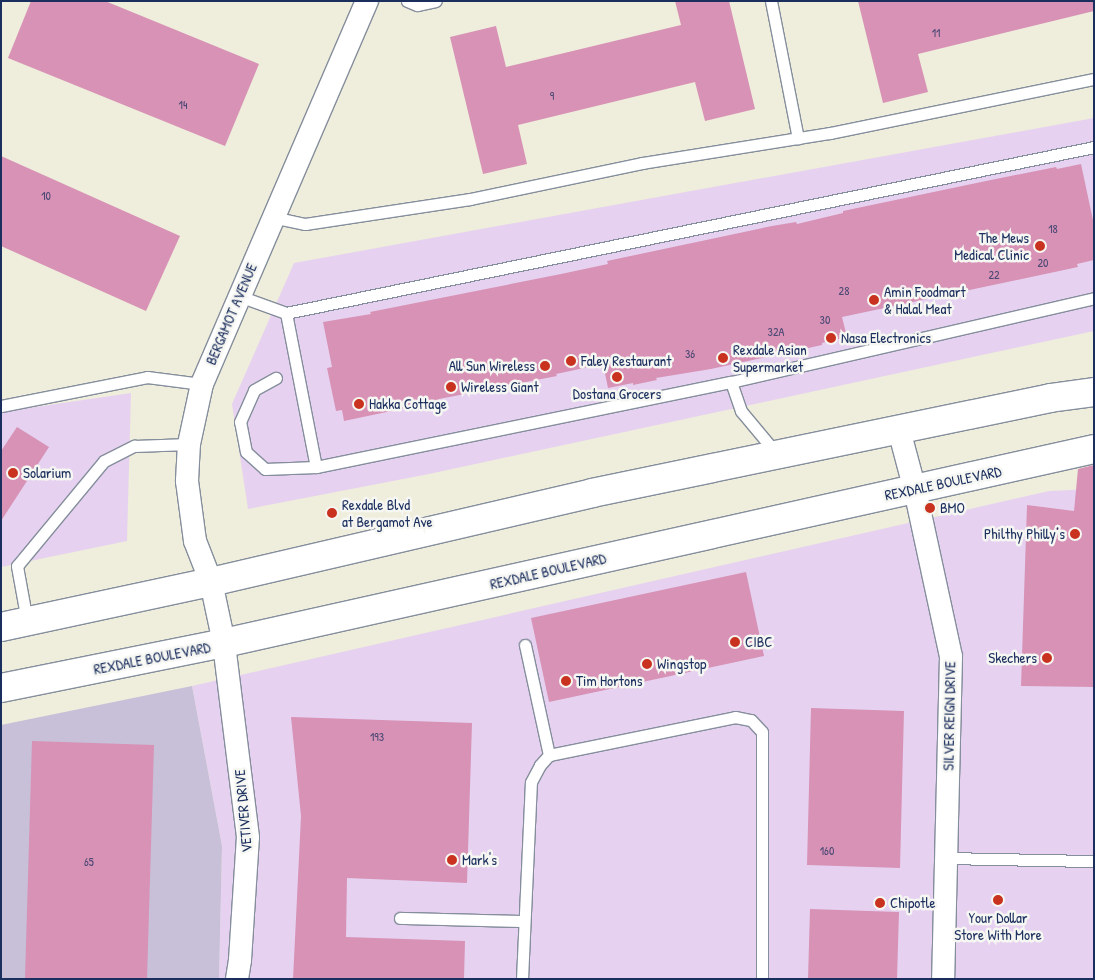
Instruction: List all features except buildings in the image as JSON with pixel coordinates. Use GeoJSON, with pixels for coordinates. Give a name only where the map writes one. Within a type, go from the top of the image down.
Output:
{"type":"FeatureCollection","features":[{"type":"Feature","properties":{"kind":"main road"},"geometry":{"type":"LineString","coordinates":[[14,624],[211,582],[592,493],[1050,398],[1094,392]]}},
{"type":"Feature","properties":{"kind":"main road","name":"REXDALE BOULEVARD"},"geometry":{"type":"LineString","coordinates":[[1,688],[224,643],[1094,449]]}},
{"type":"Feature","properties":{"kind":"street","name":"BERGAMOT AVENUE"},"geometry":{"type":"LineString","coordinates":[[224,643],[211,582],[195,542],[187,481],[189,444],[202,384],[272,217],[367,1]]}},
{"type":"Feature","properties":{"kind":"street","name":"SILVER REIGN DRIVE"},"geometry":{"type":"LineString","coordinates":[[900,430],[951,657],[943,979]]}},
{"type":"Feature","properties":{"kind":"street","name":"VETIVER DRIVE"},"geometry":{"type":"LineString","coordinates":[[224,643],[248,837],[240,960],[237,979]]}},
{"type":"Feature","properties":{"kind":"lane"},"geometry":{"type":"LineString","coordinates":[[406,1],[416,5],[436,1]]}},
{"type":"Feature","properties":{"kind":"lane"},"geometry":{"type":"LineString","coordinates":[[771,1],[798,138]]}},
{"type":"Feature","properties":{"kind":"lane"},"geometry":{"type":"LineString","coordinates":[[272,217],[305,224],[470,199],[642,163],[798,138],[1094,79]]}},
{"type":"Feature","properties":{"kind":"lane"},"geometry":{"type":"LineString","coordinates":[[239,296],[286,313],[1094,147]]}},
{"type":"Feature","properties":{"kind":"lane"},"geometry":{"type":"LineString","coordinates":[[276,378],[254,390],[240,422],[246,452],[265,469],[316,468],[731,382],[1094,298]]}},
{"type":"Feature","properties":{"kind":"lane"},"geometry":{"type":"LineString","coordinates":[[286,313],[316,468]]}},
{"type":"Feature","properties":{"kind":"lane"},"geometry":{"type":"LineString","coordinates":[[1,406],[147,377],[202,384]]}},
{"type":"Feature","properties":{"kind":"lane"},"geometry":{"type":"LineString","coordinates":[[731,382],[741,411],[778,455]]}},
{"type":"Feature","properties":{"kind":"lane"},"geometry":{"type":"LineString","coordinates":[[14,624],[17,566],[104,461],[134,446],[189,444]]}},
{"type":"Feature","properties":{"kind":"lane"},"geometry":{"type":"LineString","coordinates":[[525,645],[550,755]]}},
{"type":"Feature","properties":{"kind":"lane"},"geometry":{"type":"LineString","coordinates":[[522,979],[531,782],[540,765],[550,755],[735,717],[751,720],[762,732],[762,979]]}},
{"type":"Feature","properties":{"kind":"lane"},"geometry":{"type":"LineString","coordinates":[[946,858],[1094,861]]}},
{"type":"Feature","properties":{"kind":"lane"},"geometry":{"type":"LineString","coordinates":[[400,918],[524,921]]}},
{"type":"Feature","properties":{"kind":"shaded area"},"geometry":{"type":"Polygon","coordinates":[[[1094,118],[1094,331],[429,474],[248,509],[232,404],[294,263],[1094,118]]]}},
{"type":"Feature","properties":{"kind":"shaded area"},"geometry":{"type":"Polygon","coordinates":[[[131,393],[127,541],[1,567],[1,412],[131,393]]]}},
{"type":"Feature","properties":{"kind":"shaded area"},"geometry":{"type":"Polygon","coordinates":[[[1094,489],[1094,979],[219,979],[222,846],[192,686],[1049,491],[1094,489]]]}},
{"type":"Feature","properties":{"kind":"shaded area"},"geometry":{"type":"Polygon","coordinates":[[[192,686],[222,846],[219,979],[1,979],[1,725],[192,686]]]}},
{"type":"Feature","properties":{"kind":"place","name":"The Mews Medical Clinic"},"geometry":{"type":"Point","coordinates":[1040,246]}},
{"type":"Feature","properties":{"kind":"place","name":"Amin Foodmart & Halal Meat"},"geometry":{"type":"Point","coordinates":[874,300]}},
{"type":"Feature","properties":{"kind":"place","name":"Nasa Electronics"},"geometry":{"type":"Point","coordinates":[831,338]}},
{"type":"Feature","properties":{"kind":"place","name":"Rexdale Asian Supermarket"},"geometry":{"type":"Point","coordinates":[723,358]}},
{"type":"Feature","properties":{"kind":"place","name":"Faley Restaurant"},"geometry":{"type":"Point","coordinates":[571,361]}},
{"type":"Feature","properties":{"kind":"place","name":"All Sun Wireless"},"geometry":{"type":"Point","coordinates":[545,366]}},
{"type":"Feature","properties":{"kind":"place","name":"Dostana Grocers"},"geometry":{"type":"Point","coordinates":[617,377]}},
{"type":"Feature","properties":{"kind":"place","name":"Wireless Giant"},"geometry":{"type":"Point","coordinates":[451,387]}},
{"type":"Feature","properties":{"kind":"place","name":"Hakka Cottage"},"geometry":{"type":"Point","coordinates":[359,404]}},
{"type":"Feature","properties":{"kind":"place","name":"Solarium"},"geometry":{"type":"Point","coordinates":[13,473]}},
{"type":"Feature","properties":{"kind":"place","name":"BMO"},"geometry":{"type":"Point","coordinates":[930,508]}},
{"type":"Feature","properties":{"kind":"place","name":"Rexdale Blvd at Bergamot Ave"},"geometry":{"type":"Point","coordinates":[332,513]}},
{"type":"Feature","properties":{"kind":"place","name":"Philthy Philly’s"},"geometry":{"type":"Point","coordinates":[1075,534]}},
{"type":"Feature","properties":{"kind":"place","name":"CIBC"},"geometry":{"type":"Point","coordinates":[735,642]}},
{"type":"Feature","properties":{"kind":"place","name":"Skechers"},"geometry":{"type":"Point","coordinates":[1047,658]}},
{"type":"Feature","properties":{"kind":"place","name":"Wingstop"},"geometry":{"type":"Point","coordinates":[647,664]}},
{"type":"Feature","properties":{"kind":"place","name":"Tim Hortons"},"geometry":{"type":"Point","coordinates":[566,681]}},
{"type":"Feature","properties":{"kind":"place","name":"Mark's"},"geometry":{"type":"Point","coordinates":[452,860]}},
{"type":"Feature","properties":{"kind":"place","name":"Your Dollar Store With More"},"geometry":{"type":"Point","coordinates":[998,900]}},
{"type":"Feature","properties":{"kind":"place","name":"Chipotle"},"geometry":{"type":"Point","coordinates":[880,903]}}]}
